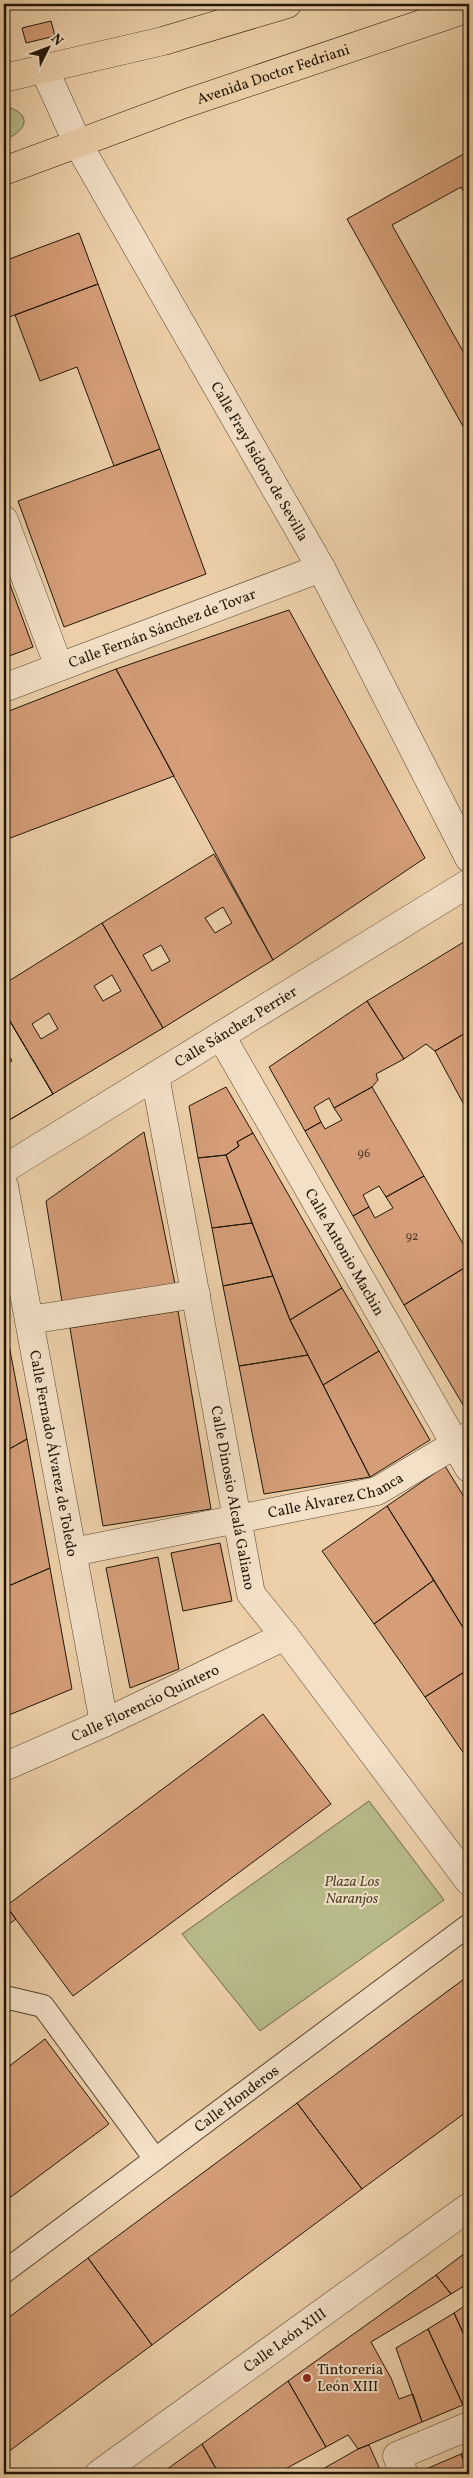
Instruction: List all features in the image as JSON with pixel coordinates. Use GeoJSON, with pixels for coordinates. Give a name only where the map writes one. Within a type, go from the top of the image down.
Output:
{"type":"FeatureCollection","features":[{"type":"Feature","properties":{"kind":"main road"},"geometry":{"type":"LineString","coordinates":[[4,78],[163,41],[287,4]]}},
{"type":"Feature","properties":{"kind":"main road","name":"Avenida Doctor Fedriani"},"geometry":{"type":"LineString","coordinates":[[4,171],[184,104],[469,8]]}},
{"type":"Feature","properties":{"kind":"street","name":"Calle Fray Isidoro de Sevilla"},"geometry":{"type":"LineString","coordinates":[[44,69],[78,144],[321,568],[469,858]]}},
{"type":"Feature","properties":{"kind":"street"},"geometry":{"type":"LineString","coordinates":[[4,520],[59,668]]}},
{"type":"Feature","properties":{"kind":"street","name":"Calle Fernán Sánchez de Tovar"},"geometry":{"type":"LineString","coordinates":[[4,688],[321,568]]}},
{"type":"Feature","properties":{"kind":"street","name":"Calle Sánchez Perrier"},"geometry":{"type":"LineString","coordinates":[[4,1169],[469,883]]}},
{"type":"Feature","properties":{"kind":"street","name":"Calle Antonio Machin"},"geometry":{"type":"LineString","coordinates":[[221,1036],[462,1440],[469,1468]]}},
{"type":"Feature","properties":{"kind":"street","name":"Calle Dinosio Alcalá Galiano"},"geometry":{"type":"LineString","coordinates":[[155,1076],[251,1594],[285,1636],[469,1881]]}},
{"type":"Feature","properties":{"kind":"street","name":"Calle Fernado Álvarez de Toledo"},"geometry":{"type":"LineString","coordinates":[[4,1186],[104,1723]]}},
{"type":"Feature","properties":{"kind":"street"},"geometry":{"type":"LineString","coordinates":[[29,1320],[196,1294]]}},
{"type":"Feature","properties":{"kind":"street","name":"Calle Álvarez Chanca"},"geometry":{"type":"LineString","coordinates":[[72,1552],[377,1491],[462,1440]]}},
{"type":"Feature","properties":{"kind":"street","name":"Calle Florencio Quintero"},"geometry":{"type":"LineString","coordinates":[[4,1767],[104,1723],[285,1636]]}},
{"type":"Feature","properties":{"kind":"street","name":"Calle León XIII"},"geometry":{"type":"LineString","coordinates":[[99,2474],[469,2207]]}},
{"type":"Feature","properties":{"kind":"street"},"geometry":{"type":"LineString","coordinates":[[404,2474],[397,2456],[469,2426]]}},
{"type":"Feature","properties":{"kind":"lane","name":"Calle Honderos"},"geometry":{"type":"LineString","coordinates":[[4,2272],[469,1925]]}},
{"type":"Feature","properties":{"kind":"lane"},"geometry":{"type":"LineString","coordinates":[[4,2001],[9,1998],[43,2006],[155,2159]]}},
{"type":"Feature","properties":{"kind":"green space"},"geometry":{"type":"Polygon","coordinates":[[[11,108],[23,116],[24,121],[16,133],[4,140],[4,110],[11,108]]]}},
{"type":"Feature","properties":{"kind":"green space","name":"Plaza Los Naranjos"},"geometry":{"type":"Polygon","coordinates":[[[369,1801],[444,1900],[260,2031],[182,1934],[369,1801]]]}},
{"type":"Feature","properties":{"kind":"building"},"geometry":{"type":"Polygon","coordinates":[[[51,21],[55,36],[26,43],[22,28],[51,21]]]}},
{"type":"Feature","properties":{"kind":"building"},"geometry":{"type":"Polygon","coordinates":[[[469,151],[469,202],[461,187],[392,225],[469,362],[469,437],[347,219],[469,151]]]}},
{"type":"Feature","properties":{"kind":"building"},"geometry":{"type":"Polygon","coordinates":[[[79,233],[98,284],[4,319],[4,261],[79,233]]]}},
{"type":"Feature","properties":{"kind":"building"},"geometry":{"type":"Polygon","coordinates":[[[98,284],[160,449],[114,466],[77,367],[40,381],[15,315],[98,284]]]}},
{"type":"Feature","properties":{"kind":"building"},"geometry":{"type":"Polygon","coordinates":[[[160,449],[206,574],[64,627],[18,501],[160,449]]]}},
{"type":"Feature","properties":{"kind":"building"},"geometry":{"type":"Polygon","coordinates":[[[4,568],[33,647],[4,658],[4,568]]]}},
{"type":"Feature","properties":{"kind":"building"},"geometry":{"type":"Polygon","coordinates":[[[289,610],[425,858],[273,960],[116,669],[289,610]]]}},
{"type":"Feature","properties":{"kind":"building"},"geometry":{"type":"Polygon","coordinates":[[[116,669],[174,776],[5,840],[4,713],[116,669]]]}},
{"type":"Feature","properties":{"kind":"building"},"geometry":{"type":"Polygon","coordinates":[[[214,854],[273,960],[163,1028],[102,923],[214,854]],[[223,907],[205,918],[215,933],[232,923],[223,907]],[[161,945],[143,955],[152,971],[170,961],[161,945]]]}},
{"type":"Feature","properties":{"kind":"building"},"geometry":{"type":"Polygon","coordinates":[[[102,923],[163,1028],[53,1094],[4,1011],[4,984],[102,923]],[[112,975],[94,986],[103,1001],[121,991],[112,975]],[[49,1013],[32,1024],[41,1039],[58,1029],[49,1013]]]}},
{"type":"Feature","properties":{"kind":"building"},"geometry":{"type":"Polygon","coordinates":[[[467,940],[469,944],[469,1015],[463,1018],[469,1031],[435,1051],[426,1044],[404,1059],[367,1001],[467,940]]]}},
{"type":"Feature","properties":{"kind":"building"},"geometry":{"type":"Polygon","coordinates":[[[367,1001],[404,1059],[376,1074],[378,1080],[372,1087],[334,1108],[329,1098],[314,1107],[321,1122],[305,1131],[269,1067],[367,1001]]]}},
{"type":"Feature","properties":{"kind":"building"},"geometry":{"type":"Polygon","coordinates":[[[4,1011],[53,1094],[4,1123],[4,1066],[12,1061],[4,1047],[4,1011]]]}},
{"type":"Feature","properties":{"kind":"building"},"geometry":{"type":"Polygon","coordinates":[[[4,1011],[53,1094],[4,1123],[4,1011]]]}},
{"type":"Feature","properties":{"kind":"building"},"geometry":{"type":"Polygon","coordinates":[[[469,1031],[469,1114],[435,1051],[469,1031]]]}},
{"type":"Feature","properties":{"kind":"building"},"geometry":{"type":"Polygon","coordinates":[[[226,1087],[253,1133],[237,1142],[239,1146],[226,1155],[198,1158],[189,1106],[226,1087]]]}},
{"type":"Feature","properties":{"kind":"building"},"geometry":{"type":"Polygon","coordinates":[[[372,1087],[424,1176],[386,1197],[379,1186],[363,1195],[369,1207],[353,1216],[305,1131],[321,1122],[325,1129],[342,1120],[334,1108],[372,1087]]]}},
{"type":"Feature","properties":{"kind":"building"},"geometry":{"type":"Polygon","coordinates":[[[144,1132],[175,1284],[62,1302],[46,1201],[144,1132]]]}},
{"type":"Feature","properties":{"kind":"building"},"geometry":{"type":"Polygon","coordinates":[[[253,1133],[342,1288],[290,1320],[226,1155],[239,1146],[237,1142],[253,1133]]]}},
{"type":"Feature","properties":{"kind":"building"},"geometry":{"type":"Polygon","coordinates":[[[226,1155],[252,1223],[212,1228],[198,1158],[226,1155]]]}},
{"type":"Feature","properties":{"kind":"building"},"geometry":{"type":"Polygon","coordinates":[[[424,1176],[469,1254],[469,1265],[404,1305],[353,1216],[369,1207],[375,1218],[393,1208],[386,1197],[424,1176]]]}},
{"type":"Feature","properties":{"kind":"building"},"geometry":{"type":"Polygon","coordinates":[[[252,1223],[273,1276],[223,1286],[212,1228],[252,1223]]]}},
{"type":"Feature","properties":{"kind":"building"},"geometry":{"type":"Polygon","coordinates":[[[469,1265],[469,1415],[404,1305],[469,1265]]]}},
{"type":"Feature","properties":{"kind":"building"},"geometry":{"type":"Polygon","coordinates":[[[273,1276],[290,1320],[308,1355],[239,1366],[223,1286],[273,1276]]]}},
{"type":"Feature","properties":{"kind":"building"},"geometry":{"type":"Polygon","coordinates":[[[342,1288],[379,1351],[323,1385],[290,1320],[342,1288]]]}},
{"type":"Feature","properties":{"kind":"building"},"geometry":{"type":"Polygon","coordinates":[[[178,1311],[211,1509],[103,1526],[70,1328],[178,1311]]]}},
{"type":"Feature","properties":{"kind":"building"},"geometry":{"type":"Polygon","coordinates":[[[4,1319],[27,1439],[4,1452],[4,1319]]]}},
{"type":"Feature","properties":{"kind":"building"},"geometry":{"type":"Polygon","coordinates":[[[379,1351],[430,1440],[370,1477],[323,1385],[379,1351]]]}},
{"type":"Feature","properties":{"kind":"building"},"geometry":{"type":"Polygon","coordinates":[[[308,1355],[370,1477],[264,1494],[239,1366],[308,1355]]]}},
{"type":"Feature","properties":{"kind":"building"},"geometry":{"type":"Polygon","coordinates":[[[27,1439],[50,1568],[4,1588],[4,1452],[27,1439]]]}},
{"type":"Feature","properties":{"kind":"building"},"geometry":{"type":"Polygon","coordinates":[[[445,1466],[469,1505],[469,1637],[387,1506],[445,1466]]]}},
{"type":"Feature","properties":{"kind":"building"},"geometry":{"type":"Polygon","coordinates":[[[387,1506],[434,1580],[374,1624],[322,1551],[387,1506]]]}},
{"type":"Feature","properties":{"kind":"building"},"geometry":{"type":"Polygon","coordinates":[[[220,1543],[232,1601],[183,1611],[171,1553],[220,1543]]]}},
{"type":"Feature","properties":{"kind":"building"},"geometry":{"type":"Polygon","coordinates":[[[158,1557],[179,1669],[130,1688],[106,1568],[158,1557]]]}},
{"type":"Feature","properties":{"kind":"building"},"geometry":{"type":"Polygon","coordinates":[[[50,1568],[72,1689],[4,1717],[4,1588],[50,1568]]]}},
{"type":"Feature","properties":{"kind":"building"},"geometry":{"type":"Polygon","coordinates":[[[434,1580],[469,1637],[469,1669],[425,1697],[374,1624],[434,1580]]]}},
{"type":"Feature","properties":{"kind":"building"},"geometry":{"type":"Polygon","coordinates":[[[469,1669],[469,1761],[425,1697],[469,1669]]]}},
{"type":"Feature","properties":{"kind":"building"},"geometry":{"type":"Polygon","coordinates":[[[263,1714],[331,1804],[73,1996],[6,1906],[263,1714]]]}},
{"type":"Feature","properties":{"kind":"building"},"geometry":{"type":"Polygon","coordinates":[[[4,1903],[16,1919],[4,1928],[4,1903]]]}},
{"type":"Feature","properties":{"kind":"building"},"geometry":{"type":"Polygon","coordinates":[[[464,1979],[469,1985],[469,2110],[362,2189],[297,2103],[464,1979]]]}},
{"type":"Feature","properties":{"kind":"building"},"geometry":{"type":"Polygon","coordinates":[[[45,2039],[109,2124],[4,2202],[4,2070],[45,2039]]]}},
{"type":"Feature","properties":{"kind":"building"},"geometry":{"type":"Polygon","coordinates":[[[297,2103],[362,2189],[152,2345],[88,2258],[297,2103]]]}},
{"type":"Feature","properties":{"kind":"building"},"geometry":{"type":"Polygon","coordinates":[[[469,2250],[469,2283],[451,2294],[436,2275],[469,2250]]]}},
{"type":"Feature","properties":{"kind":"building"},"geometry":{"type":"Polygon","coordinates":[[[88,2258],[152,2345],[4,2455],[4,2321],[88,2258]]]}},
{"type":"Feature","properties":{"kind":"building"},"geometry":{"type":"Polygon","coordinates":[[[436,2275],[451,2294],[371,2342],[391,2378],[399,2399],[413,2394],[422,2422],[358,2449],[348,2435],[326,2447],[288,2381],[436,2275]]]}},
{"type":"Feature","properties":{"kind":"building"},"geometry":{"type":"Polygon","coordinates":[[[469,2303],[469,2346],[454,2313],[469,2303]]]}},
{"type":"Feature","properties":{"kind":"building"},"geometry":{"type":"Polygon","coordinates":[[[454,2313],[469,2346],[469,2403],[463,2405],[428,2329],[454,2313]]]}},
{"type":"Feature","properties":{"kind":"building"},"geometry":{"type":"Polygon","coordinates":[[[428,2329],[463,2405],[422,2422],[396,2348],[428,2329]]]}},
{"type":"Feature","properties":{"kind":"building"},"geometry":{"type":"Polygon","coordinates":[[[288,2381],[326,2447],[276,2474],[219,2474],[202,2444],[288,2381]]]}},
{"type":"Feature","properties":{"kind":"building"},"geometry":{"type":"Polygon","coordinates":[[[202,2444],[219,2474],[160,2474],[166,2470],[202,2444]]]}},
{"type":"Feature","properties":{"kind":"building"},"geometry":{"type":"Polygon","coordinates":[[[369,2445],[382,2474],[314,2474],[358,2449],[369,2445]]]}},
{"type":"Feature","properties":{"kind":"building"},"geometry":{"type":"Polygon","coordinates":[[[469,2451],[469,2474],[461,2454],[469,2451]]]}},
{"type":"Feature","properties":{"kind":"building"},"geometry":{"type":"Polygon","coordinates":[[[461,2454],[469,2474],[428,2474],[426,2469],[461,2454]]]}},
{"type":"Feature","properties":{"kind":"place","name":"Tintoreria León XIII"},"geometry":{"type":"Point","coordinates":[307,2378]}}]}
